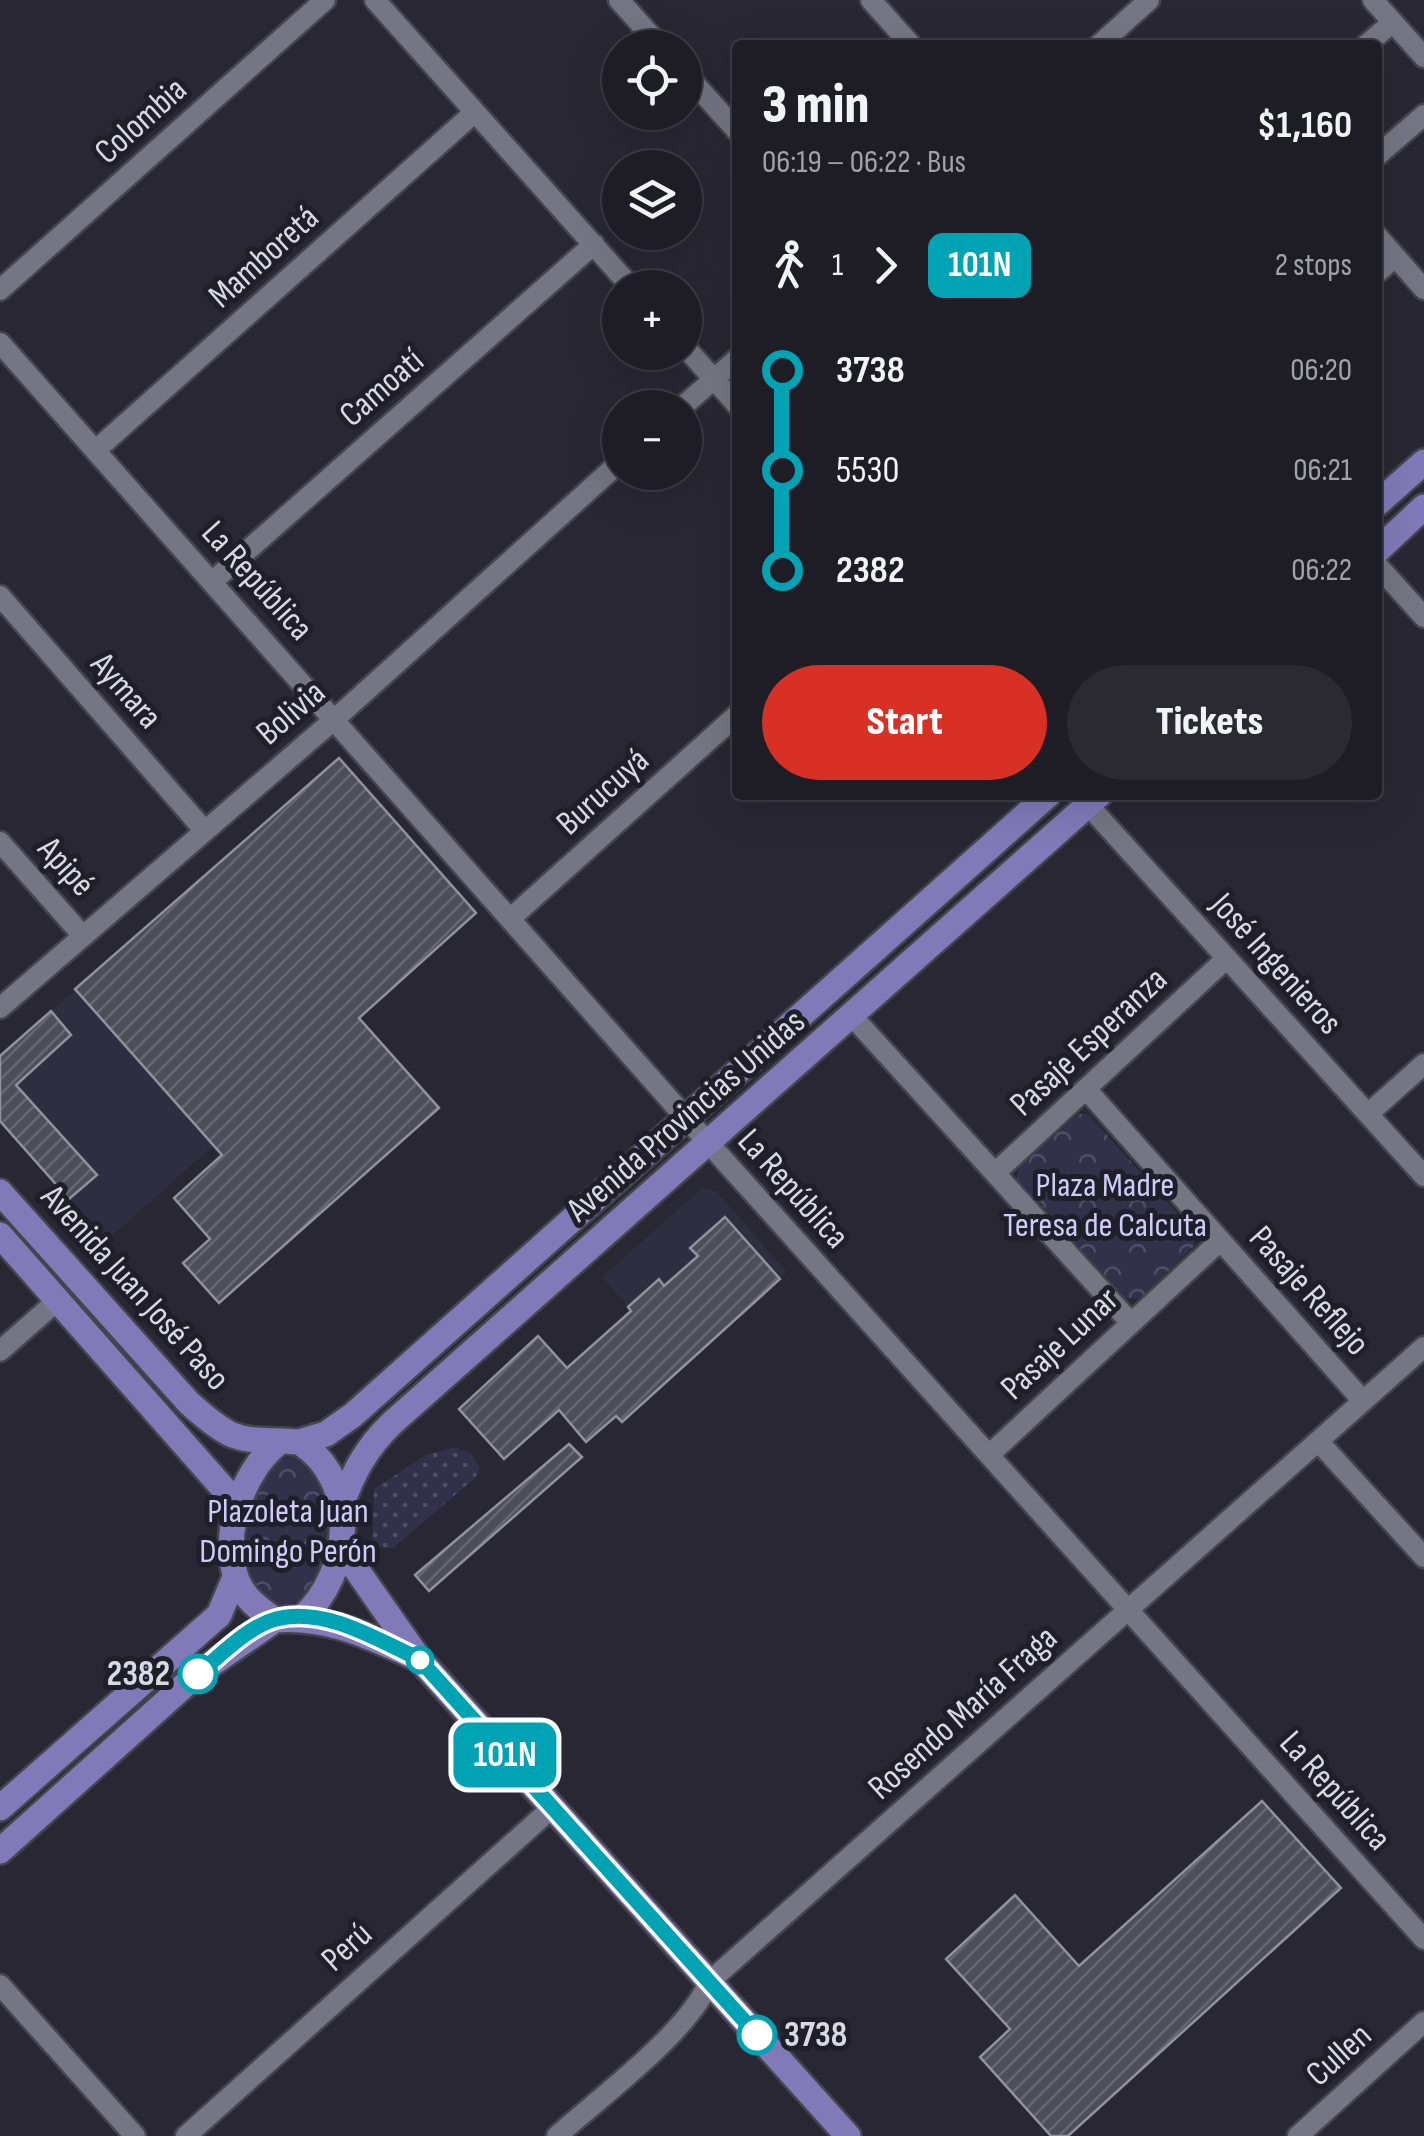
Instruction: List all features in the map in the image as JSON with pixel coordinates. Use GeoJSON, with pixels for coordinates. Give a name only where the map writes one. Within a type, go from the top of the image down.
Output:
{"type":"FeatureCollection","features":[{"type":"Feature","properties":{"kind":"main road"},"geometry":{"type":"LineString","coordinates":[[1382,499],[1424,462]]}},
{"type":"Feature","properties":{"kind":"main road"},"geometry":{"type":"LineString","coordinates":[[1382,546],[1424,507]]}},
{"type":"Feature","properties":{"kind":"main road","name":"Avenida Provincias Unidas"},"geometry":{"type":"LineString","coordinates":[[288,1443],[326,1434],[354,1416],[1042,800]]}},
{"type":"Feature","properties":{"kind":"main road","name":"Avenida Provincias Unidas"},"geometry":{"type":"LineString","coordinates":[[341,1506],[353,1472],[372,1442],[852,1016],[1087,800]]}},
{"type":"Feature","properties":{"kind":"main road","name":"Avenida Juan José Paso"},"geometry":{"type":"LineString","coordinates":[[0,1192],[190,1404],[217,1428],[244,1442],[288,1443]]}},
{"type":"Feature","properties":{"kind":"main road","name":"Avenida Juan José Paso"},"geometry":{"type":"LineString","coordinates":[[0,1234],[237,1504]]}},
{"type":"Feature","properties":{"kind":"main road"},"geometry":{"type":"LineString","coordinates":[[0,1808],[219,1615],[235,1577],[237,1504],[251,1470],[288,1443],[330,1468],[341,1506],[335,1576],[322,1600],[302,1618]]}},
{"type":"Feature","properties":{"kind":"main road"},"geometry":{"type":"LineString","coordinates":[[340,1546],[419,1659],[848,2136]]}},
{"type":"Feature","properties":{"kind":"main road"},"geometry":{"type":"LineString","coordinates":[[235,1577],[244,1594],[275,1620]]}},
{"type":"Feature","properties":{"kind":"main road"},"geometry":{"type":"LineString","coordinates":[[0,1851],[197,1674],[275,1620],[302,1618],[347,1626],[419,1659]]}},
{"type":"Feature","properties":{"kind":"street","name":"Colombia"},"geometry":{"type":"LineString","coordinates":[[0,290],[325,0]]}},
{"type":"Feature","properties":{"kind":"street"},"geometry":{"type":"LineString","coordinates":[[375,0],[616,270]]}},
{"type":"Feature","properties":{"kind":"street"},"geometry":{"type":"LineString","coordinates":[[620,0],[646,30]]}},
{"type":"Feature","properties":{"kind":"street"},"geometry":{"type":"LineString","coordinates":[[871,0],[907,40]]}},
{"type":"Feature","properties":{"kind":"street"},"geometry":{"type":"LineString","coordinates":[[1105,40],[1149,0]]}},
{"type":"Feature","properties":{"kind":"street"},"geometry":{"type":"LineString","coordinates":[[1373,0],[1424,57]]}},
{"type":"Feature","properties":{"kind":"street"},"geometry":{"type":"LineString","coordinates":[[1372,40],[1393,22]]}},
{"type":"Feature","properties":{"kind":"street"},"geometry":{"type":"LineString","coordinates":[[702,92],[732,125]]}},
{"type":"Feature","properties":{"kind":"street","name":"Mamboretá"},"geometry":{"type":"LineString","coordinates":[[96,450],[475,112]]}},
{"type":"Feature","properties":{"kind":"street"},"geometry":{"type":"LineString","coordinates":[[1382,151],[1424,115]]}},
{"type":"Feature","properties":{"kind":"street"},"geometry":{"type":"LineString","coordinates":[[1382,242],[1424,289]]}},
{"type":"Feature","properties":{"kind":"street","name":"Camoatí"},"geometry":{"type":"LineString","coordinates":[[213,580],[594,244]]}},
{"type":"Feature","properties":{"kind":"street"},"geometry":{"type":"LineString","coordinates":[[1382,268],[1395,257]]}},
{"type":"Feature","properties":{"kind":"street","name":"La República"},"geometry":{"type":"LineString","coordinates":[[0,343],[336,718],[708,1143],[1424,1939]]}},
{"type":"Feature","properties":{"kind":"street"},"geometry":{"type":"LineString","coordinates":[[700,390],[732,363]]}},
{"type":"Feature","properties":{"kind":"street"},"geometry":{"type":"LineString","coordinates":[[702,366],[732,399]]}},
{"type":"Feature","properties":{"kind":"street","name":"Bolivia"},"geometry":{"type":"LineString","coordinates":[[0,1008],[336,718],[602,478]]}},
{"type":"Feature","properties":{"kind":"street"},"geometry":{"type":"LineString","coordinates":[[1382,571],[1424,618]]}},
{"type":"Feature","properties":{"kind":"street","name":"Aymara"},"geometry":{"type":"LineString","coordinates":[[0,596],[204,830]]}},
{"type":"Feature","properties":{"kind":"street","name":"Burucuyá"},"geometry":{"type":"LineString","coordinates":[[512,917],[732,719]]}},
{"type":"Feature","properties":{"kind":"street","name":"José Ingenieros"},"geometry":{"type":"LineString","coordinates":[[1091,800],[1424,1176]]}},
{"type":"Feature","properties":{"kind":"street","name":"Apipé"},"geometry":{"type":"LineString","coordinates":[[0,842],[83,936]]}},
{"type":"Feature","properties":{"kind":"street","name":"Pasaje Esperanza"},"geometry":{"type":"LineString","coordinates":[[995,1173],[1227,958]]}},
{"type":"Feature","properties":{"kind":"street"},"geometry":{"type":"LineString","coordinates":[[852,1016],[1131,1323]]}},
{"type":"Feature","properties":{"kind":"street"},"geometry":{"type":"LineString","coordinates":[[1368,1114],[1424,1064]]}},
{"type":"Feature","properties":{"kind":"street","name":"Pasaje Reflejo"},"geometry":{"type":"LineString","coordinates":[[1086,1089],[1364,1401]]}},
{"type":"Feature","properties":{"kind":"street","name":"Pasaje Lunar"},"geometry":{"type":"LineString","coordinates":[[989,1455],[1220,1241]]}},
{"type":"Feature","properties":{"kind":"street"},"geometry":{"type":"LineString","coordinates":[[0,1351],[58,1300]]}},
{"type":"Feature","properties":{"kind":"street","name":"Rosendo María Fraga"},"geometry":{"type":"LineString","coordinates":[[557,2136],[682,2023],[702,2002],[710,1982],[1424,1347]]}},
{"type":"Feature","properties":{"kind":"street"},"geometry":{"type":"LineString","coordinates":[[1318,1441],[1424,1557]]}},
{"type":"Feature","properties":{"kind":"street","name":"Perú"},"geometry":{"type":"LineString","coordinates":[[186,2136],[552,1808]]}},
{"type":"Feature","properties":{"kind":"street"},"geometry":{"type":"LineString","coordinates":[[0,1985],[136,2136]]}},
{"type":"Feature","properties":{"kind":"street","name":"Cullen"},"geometry":{"type":"LineString","coordinates":[[1298,2136],[1424,2022]]}},
{"type":"Feature","properties":{"kind":"shaded area"},"geometry":{"type":"Polygon","coordinates":[[[339,758],[476,913],[106,1241],[0,1121],[0,1056],[339,758]]]}},
{"type":"Feature","properties":{"kind":"shaded area"},"geometry":{"type":"Polygon","coordinates":[[[702,1188],[717,1192],[787,1272],[681,1367],[602,1277],[702,1188]]]}},
{"type":"Feature","properties":{"kind":"green space","name":"Plaza Madre Teresa de Calcuta"},"geometry":{"type":"Polygon","coordinates":[[[1078,1114],[1088,1114],[1194,1232],[1194,1246],[1140,1299],[1125,1298],[1017,1178],[1018,1167],[1078,1114]]]}},
{"type":"Feature","properties":{"kind":"green space"},"geometry":{"type":"Polygon","coordinates":[[[455,1447],[471,1454],[480,1467],[475,1478],[393,1548],[372,1548],[374,1489],[426,1455],[455,1447]]]}},
{"type":"Feature","properties":{"kind":"green space","name":"Plazoleta Juan Domingo Perón"},"geometry":{"type":"Polygon","coordinates":[[[295,1456],[321,1487],[327,1507],[326,1550],[310,1589],[298,1605],[278,1607],[254,1586],[246,1553],[247,1532],[267,1473],[280,1461],[295,1456]]]}},
{"type":"Feature","properties":{"kind":"building"},"geometry":{"type":"Polygon","coordinates":[[[339,758],[476,913],[359,1018],[439,1108],[219,1303],[183,1263],[210,1239],[174,1198],[222,1155],[75,989],[339,758]]]}},
{"type":"Feature","properties":{"kind":"building"},"geometry":{"type":"Polygon","coordinates":[[[51,1011],[71,1035],[16,1085],[97,1175],[69,1199],[0,1121],[0,1056],[51,1011]]]}},
{"type":"Feature","properties":{"kind":"building"},"geometry":{"type":"Polygon","coordinates":[[[725,1217],[780,1279],[622,1422],[616,1416],[586,1442],[559,1410],[504,1459],[459,1409],[538,1336],[567,1368],[631,1311],[628,1307],[659,1279],[664,1286],[698,1256],[690,1248],[725,1217]]]}},
{"type":"Feature","properties":{"kind":"building"},"geometry":{"type":"Polygon","coordinates":[[[569,1444],[582,1457],[429,1591],[415,1575],[569,1444]]]}},
{"type":"Feature","properties":{"kind":"building"},"geometry":{"type":"Polygon","coordinates":[[[1262,1801],[1341,1888],[1068,2136],[1051,2136],[980,2057],[1010,2029],[946,1959],[1015,1895],[1079,1966],[1262,1801]]]}},
{"type":"Feature","properties":{"kind":"bus line","name":"101N"},"geometry":{"type":"LineString","coordinates":[[198,1674],[249,1634],[275,1620],[302,1618],[347,1626],[419,1659],[757,2035]]}},
{"type":"Feature","properties":{"kind":"place","name":"2382"},"geometry":{"type":"Point","coordinates":[198,1674]}},
{"type":"Feature","properties":{"kind":"place","name":"3738"},"geometry":{"type":"Point","coordinates":[757,2035]}}]}
